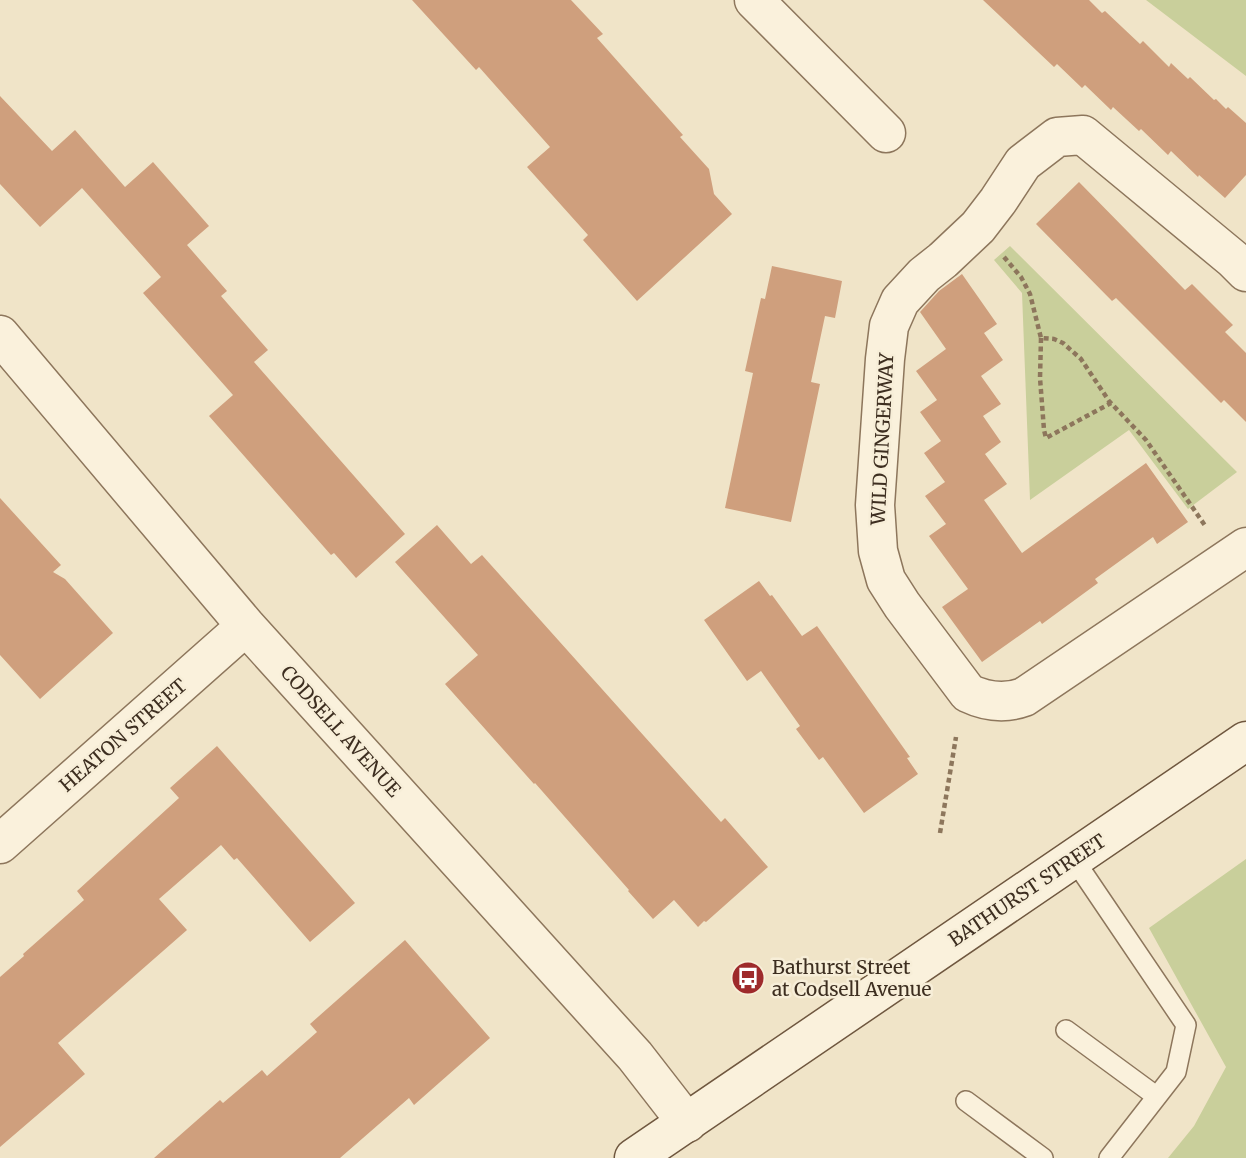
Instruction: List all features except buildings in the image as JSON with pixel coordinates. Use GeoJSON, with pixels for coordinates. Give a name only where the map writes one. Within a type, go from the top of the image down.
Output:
{"type":"FeatureCollection","features":[{"type":"Feature","properties":{"kind":"street"},"geometry":{"type":"LineString","coordinates":[[754,0],[886,133]]}},
{"type":"Feature","properties":{"kind":"street","name":"WILD GINGERWAY"},"geometry":{"type":"LineString","coordinates":[[1246,272],[1233,258],[1083,135],[1057,137],[1023,163],[978,227],[924,275],[900,301],[889,327],[885,359],[875,505],[877,551],[886,580],[968,693],[995,701],[1012,702],[1024,697],[1246,547]]}},
{"type":"Feature","properties":{"kind":"street","name":"CODSELL AVENUE"},"geometry":{"type":"LineString","coordinates":[[0,335],[246,626],[635,1056],[687,1123]]}},
{"type":"Feature","properties":{"kind":"street","name":"HEATON STREET"},"geometry":{"type":"LineString","coordinates":[[0,844],[246,626]]}},
{"type":"Feature","properties":{"kind":"street","name":"BATHURST STREET"},"geometry":{"type":"LineString","coordinates":[[634,1158],[1246,741]]}},
{"type":"Feature","properties":{"kind":"lane"},"geometry":{"type":"LineString","coordinates":[[1073,858],[1186,1025],[1176,1072],[1109,1158]]}},
{"type":"Feature","properties":{"kind":"lane"},"geometry":{"type":"LineString","coordinates":[[1066,1030],[1157,1097]]}},
{"type":"Feature","properties":{"kind":"lane"},"geometry":{"type":"LineString","coordinates":[[966,1101],[1043,1158]]}},
{"type":"Feature","properties":{"kind":"path"},"geometry":{"type":"LineString","coordinates":[[978,227],[1021,277],[1030,294],[1041,338],[1040,378],[1046,438],[1111,403]]}},
{"type":"Feature","properties":{"kind":"path"},"geometry":{"type":"LineString","coordinates":[[1041,338],[1063,343],[1081,359],[1111,403],[1146,440],[1194,510]]}},
{"type":"Feature","properties":{"kind":"path"},"geometry":{"type":"LineString","coordinates":[[940,833],[956,737]]}},
{"type":"Feature","properties":{"kind":"green space"},"geometry":{"type":"Polygon","coordinates":[[[1146,0],[1246,0],[1246,76],[1146,0]]]}},
{"type":"Feature","properties":{"kind":"green space"},"geometry":{"type":"Polygon","coordinates":[[[1010,246],[1237,472],[1188,509],[1129,430],[1030,500],[1022,293],[994,260],[1010,246]]]}},
{"type":"Feature","properties":{"kind":"green space"},"geometry":{"type":"Polygon","coordinates":[[[1246,859],[1246,1158],[1168,1158],[1194,1126],[1226,1067],[1149,928],[1246,859]]]}},
{"type":"Feature","properties":{"kind":"place","name":"Bathurst Street at Codsell Avenue"},"geometry":{"type":"Point","coordinates":[748,978]}}]}
